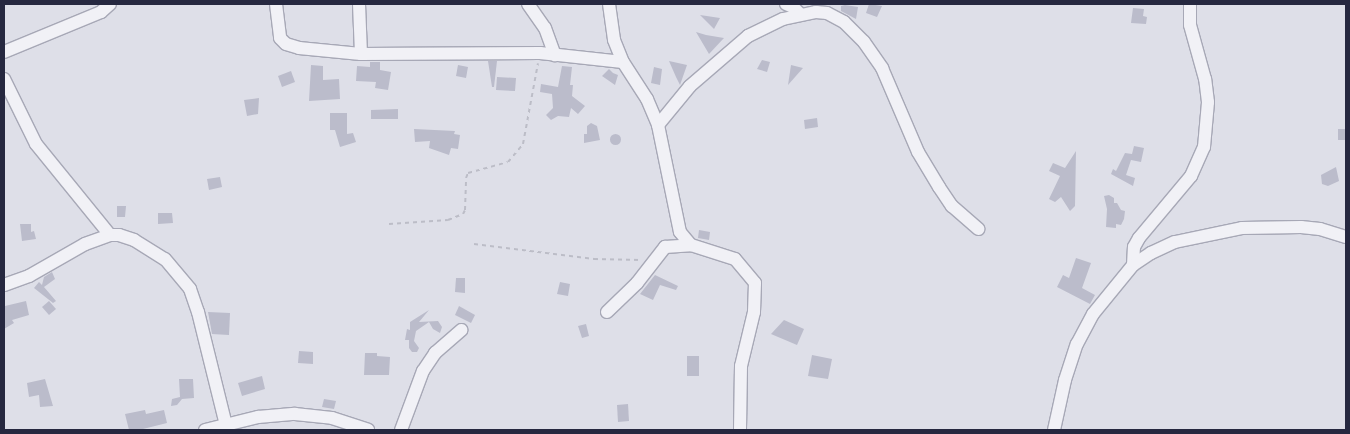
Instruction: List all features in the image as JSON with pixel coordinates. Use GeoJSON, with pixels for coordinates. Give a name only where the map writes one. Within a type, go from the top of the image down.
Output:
{"type":"FeatureCollection","features":[{"type":"Feature","properties":{"kind":"street"},"geometry":{"type":"LineString","coordinates":[[4,52],[101,12],[110,4]]}},
{"type":"Feature","properties":{"kind":"street"},"geometry":{"type":"LineString","coordinates":[[276,4],[278,33],[286,44],[299,48],[361,54],[540,53],[623,62]]}},
{"type":"Feature","properties":{"kind":"street"},"geometry":{"type":"LineString","coordinates":[[359,4],[361,54]]}},
{"type":"Feature","properties":{"kind":"street"},"geometry":{"type":"LineString","coordinates":[[528,4],[545,28],[555,55]]}},
{"type":"Feature","properties":{"kind":"street"},"geometry":{"type":"LineString","coordinates":[[608,4],[614,40],[623,62],[647,99],[658,125],[676,219],[680,232],[691,245]]}},
{"type":"Feature","properties":{"kind":"street"},"geometry":{"type":"LineString","coordinates":[[786,4],[793,7],[800,14]]}},
{"type":"Feature","properties":{"kind":"street"},"geometry":{"type":"LineString","coordinates":[[1133,265],[1134,247],[1139,238],[1191,176],[1204,147],[1208,102],[1205,79],[1190,25],[1190,4]]}},
{"type":"Feature","properties":{"kind":"street"},"geometry":{"type":"LineString","coordinates":[[658,125],[690,86],[748,36],[765,26],[800,14],[816,12],[836,16],[864,42],[882,68],[918,152],[952,206],[978,230]]}},
{"type":"Feature","properties":{"kind":"street"},"geometry":{"type":"LineString","coordinates":[[4,79],[36,144],[110,235]]}},
{"type":"Feature","properties":{"kind":"street"},"geometry":{"type":"LineString","coordinates":[[1054,430],[1065,380],[1078,344],[1093,314],[1133,265],[1151,253],[1174,242],[1242,228],[1301,227],[1320,229],[1346,237]]}},
{"type":"Feature","properties":{"kind":"street"},"geometry":{"type":"LineString","coordinates":[[4,285],[29,276],[85,244],[110,235],[119,235],[134,240],[165,258],[190,289],[208,343],[226,425]]}},
{"type":"Feature","properties":{"kind":"street"},"geometry":{"type":"LineString","coordinates":[[607,312],[637,283],[665,247],[691,245],[735,259],[754,283],[754,312],[741,366],[740,430]]}},
{"type":"Feature","properties":{"kind":"street"},"geometry":{"type":"LineString","coordinates":[[401,430],[423,371],[436,353],[461,330]]}},
{"type":"Feature","properties":{"kind":"street"},"geometry":{"type":"LineString","coordinates":[[205,430],[258,417],[295,414],[332,418],[368,430]]}},
{"type":"Feature","properties":{"kind":"path"},"geometry":{"type":"LineString","coordinates":[[389,224],[457,218],[465,210],[466,178],[468,173],[508,162],[518,151],[523,144],[540,53]]}},
{"type":"Feature","properties":{"kind":"path"},"geometry":{"type":"LineString","coordinates":[[474,244],[594,259],[621,261],[656,258]]}},
{"type":"Feature","properties":{"kind":"building"},"geometry":{"type":"Polygon","coordinates":[[[869,4],[882,6],[877,17],[866,13],[869,4]]]}},
{"type":"Feature","properties":{"kind":"building"},"geometry":{"type":"Polygon","coordinates":[[[841,6],[858,7],[856,19],[841,11],[841,6]]]}},
{"type":"Feature","properties":{"kind":"building"},"geometry":{"type":"Polygon","coordinates":[[[1133,8],[1144,9],[1143,16],[1147,17],[1146,24],[1131,23],[1133,8]]]}},
{"type":"Feature","properties":{"kind":"building"},"geometry":{"type":"Polygon","coordinates":[[[700,15],[720,18],[714,29],[700,15]]]}},
{"type":"Feature","properties":{"kind":"building"},"geometry":{"type":"Polygon","coordinates":[[[696,32],[706,35],[724,38],[709,54],[696,32]]]}},
{"type":"Feature","properties":{"kind":"building"},"geometry":{"type":"Polygon","coordinates":[[[762,60],[770,62],[767,72],[757,69],[762,60]]]}},
{"type":"Feature","properties":{"kind":"building"},"geometry":{"type":"Polygon","coordinates":[[[488,61],[497,61],[494,87],[492,87],[488,61]]]}},
{"type":"Feature","properties":{"kind":"building"},"geometry":{"type":"Polygon","coordinates":[[[669,61],[687,65],[680,85],[676,77],[669,61]]]}},
{"type":"Feature","properties":{"kind":"building"},"geometry":{"type":"Polygon","coordinates":[[[370,62],[380,62],[380,70],[391,72],[388,90],[375,88],[376,82],[356,81],[357,66],[370,67],[370,62]]]}},
{"type":"Feature","properties":{"kind":"building"},"geometry":{"type":"Polygon","coordinates":[[[311,65],[323,66],[323,80],[339,79],[340,99],[309,101],[311,65]]]}},
{"type":"Feature","properties":{"kind":"building"},"geometry":{"type":"Polygon","coordinates":[[[458,65],[468,67],[466,78],[456,76],[458,65]]]}},
{"type":"Feature","properties":{"kind":"building"},"geometry":{"type":"Polygon","coordinates":[[[791,65],[803,68],[788,85],[791,65]]]}},
{"type":"Feature","properties":{"kind":"building"},"geometry":{"type":"Polygon","coordinates":[[[562,66],[572,67],[570,85],[573,85],[572,96],[585,106],[578,114],[571,108],[569,117],[558,116],[551,120],[546,115],[553,108],[552,94],[540,92],[541,84],[558,87],[562,66]]]}},
{"type":"Feature","properties":{"kind":"building"},"geometry":{"type":"Polygon","coordinates":[[[654,67],[662,69],[660,85],[651,83],[654,67]]]}},
{"type":"Feature","properties":{"kind":"building"},"geometry":{"type":"Polygon","coordinates":[[[609,69],[618,75],[615,85],[602,76],[609,69]]]}},
{"type":"Feature","properties":{"kind":"building"},"geometry":{"type":"Polygon","coordinates":[[[291,71],[295,82],[282,87],[278,76],[291,71]]]}},
{"type":"Feature","properties":{"kind":"building"},"geometry":{"type":"Polygon","coordinates":[[[497,77],[516,78],[515,91],[496,90],[497,77]]]}},
{"type":"Feature","properties":{"kind":"building"},"geometry":{"type":"Polygon","coordinates":[[[259,98],[258,114],[247,116],[244,100],[259,98]]]}},
{"type":"Feature","properties":{"kind":"building"},"geometry":{"type":"Polygon","coordinates":[[[398,109],[398,119],[371,119],[371,110],[398,109]]]}},
{"type":"Feature","properties":{"kind":"building"},"geometry":{"type":"Polygon","coordinates":[[[330,113],[347,113],[347,134],[353,133],[356,142],[340,147],[335,130],[330,130],[330,113]]]}},
{"type":"Feature","properties":{"kind":"building"},"geometry":{"type":"Polygon","coordinates":[[[817,118],[818,127],[805,129],[804,120],[817,118]]]}},
{"type":"Feature","properties":{"kind":"building"},"geometry":{"type":"Polygon","coordinates":[[[591,123],[597,126],[600,140],[584,143],[584,134],[587,134],[587,126],[591,123]]]}},
{"type":"Feature","properties":{"kind":"building"},"geometry":{"type":"Polygon","coordinates":[[[414,129],[455,131],[454,134],[460,135],[458,149],[451,148],[449,155],[429,148],[430,141],[415,142],[414,129]]]}},
{"type":"Feature","properties":{"kind":"building"},"geometry":{"type":"Polygon","coordinates":[[[1338,129],[1346,129],[1346,140],[1338,140],[1338,129]]]}},
{"type":"Feature","properties":{"kind":"building"},"geometry":{"type":"Polygon","coordinates":[[[613,134],[617,134],[620,139],[619,143],[613,144],[610,141],[610,137],[613,134]]]}},
{"type":"Feature","properties":{"kind":"building"},"geometry":{"type":"Polygon","coordinates":[[[1134,146],[1144,148],[1141,162],[1131,160],[1126,175],[1135,178],[1133,186],[1111,174],[1113,169],[1116,171],[1125,153],[1132,154],[1134,146]]]}},
{"type":"Feature","properties":{"kind":"building"},"geometry":{"type":"Polygon","coordinates":[[[1076,151],[1075,206],[1070,211],[1061,197],[1055,202],[1049,199],[1060,176],[1049,171],[1053,163],[1065,168],[1076,151]]]}},
{"type":"Feature","properties":{"kind":"building"},"geometry":{"type":"Polygon","coordinates":[[[1336,167],[1339,181],[1328,186],[1322,184],[1321,175],[1336,167]]]}},
{"type":"Feature","properties":{"kind":"building"},"geometry":{"type":"Polygon","coordinates":[[[220,177],[222,187],[209,190],[207,179],[220,177]]]}},
{"type":"Feature","properties":{"kind":"building"},"geometry":{"type":"Polygon","coordinates":[[[1109,195],[1114,198],[1114,203],[1117,203],[1121,210],[1125,211],[1121,225],[1116,224],[1116,228],[1106,227],[1107,209],[1104,196],[1109,195]]]}},
{"type":"Feature","properties":{"kind":"building"},"geometry":{"type":"Polygon","coordinates":[[[117,206],[126,206],[125,217],[117,217],[117,206]]]}},
{"type":"Feature","properties":{"kind":"building"},"geometry":{"type":"Polygon","coordinates":[[[158,213],[172,213],[173,223],[158,224],[158,213]]]}},
{"type":"Feature","properties":{"kind":"building"},"geometry":{"type":"Polygon","coordinates":[[[20,224],[31,224],[31,232],[34,231],[36,239],[22,241],[20,224]]]}},
{"type":"Feature","properties":{"kind":"building"},"geometry":{"type":"Polygon","coordinates":[[[699,230],[710,232],[709,240],[698,238],[699,230]]]}},
{"type":"Feature","properties":{"kind":"building"},"geometry":{"type":"Polygon","coordinates":[[[1076,258],[1091,263],[1082,288],[1095,295],[1090,304],[1057,287],[1063,275],[1069,278],[1076,258]]]}},
{"type":"Feature","properties":{"kind":"building"},"geometry":{"type":"Polygon","coordinates":[[[52,272],[55,279],[44,287],[56,301],[53,303],[34,288],[39,282],[42,285],[44,277],[52,272]]]}},
{"type":"Feature","properties":{"kind":"building"},"geometry":{"type":"Polygon","coordinates":[[[655,275],[678,286],[676,290],[660,285],[653,300],[640,294],[655,275]]]}},
{"type":"Feature","properties":{"kind":"building"},"geometry":{"type":"Polygon","coordinates":[[[456,278],[465,278],[465,293],[455,292],[456,278]]]}},
{"type":"Feature","properties":{"kind":"building"},"geometry":{"type":"Polygon","coordinates":[[[560,282],[570,284],[568,296],[557,294],[560,282]]]}},
{"type":"Feature","properties":{"kind":"building"},"geometry":{"type":"Polygon","coordinates":[[[26,301],[29,315],[12,320],[14,323],[4,329],[4,304],[5,306],[26,301]]]}},
{"type":"Feature","properties":{"kind":"building"},"geometry":{"type":"Polygon","coordinates":[[[49,301],[56,309],[49,315],[42,307],[49,301]]]}},
{"type":"Feature","properties":{"kind":"building"},"geometry":{"type":"Polygon","coordinates":[[[459,306],[475,315],[471,323],[455,315],[459,306]]]}},
{"type":"Feature","properties":{"kind":"building"},"geometry":{"type":"Polygon","coordinates":[[[429,310],[419,322],[438,321],[442,327],[440,333],[433,329],[429,322],[416,331],[414,341],[419,348],[417,352],[412,352],[409,348],[409,340],[405,340],[407,329],[410,330],[410,322],[429,310]]]}},
{"type":"Feature","properties":{"kind":"building"},"geometry":{"type":"Polygon","coordinates":[[[208,312],[230,313],[229,335],[212,334],[208,312]]]}},
{"type":"Feature","properties":{"kind":"building"},"geometry":{"type":"Polygon","coordinates":[[[784,320],[804,329],[797,345],[771,334],[784,320]]]}},
{"type":"Feature","properties":{"kind":"building"},"geometry":{"type":"Polygon","coordinates":[[[586,324],[589,336],[582,338],[578,326],[586,324]]]}},
{"type":"Feature","properties":{"kind":"building"},"geometry":{"type":"Polygon","coordinates":[[[299,351],[313,352],[313,364],[298,363],[299,351]]]}},
{"type":"Feature","properties":{"kind":"building"},"geometry":{"type":"Polygon","coordinates":[[[365,353],[377,353],[377,356],[390,357],[389,375],[364,375],[365,353]]]}},
{"type":"Feature","properties":{"kind":"building"},"geometry":{"type":"Polygon","coordinates":[[[812,355],[832,359],[828,379],[808,376],[812,355]]]}},
{"type":"Feature","properties":{"kind":"building"},"geometry":{"type":"Polygon","coordinates":[[[687,356],[699,356],[699,376],[687,376],[687,356]]]}},
{"type":"Feature","properties":{"kind":"building"},"geometry":{"type":"Polygon","coordinates":[[[262,376],[265,389],[242,396],[238,383],[262,376]]]}},
{"type":"Feature","properties":{"kind":"building"},"geometry":{"type":"Polygon","coordinates":[[[45,379],[53,406],[40,407],[39,395],[29,397],[27,383],[45,379]]]}},
{"type":"Feature","properties":{"kind":"building"},"geometry":{"type":"Polygon","coordinates":[[[179,379],[193,379],[194,398],[182,399],[177,405],[171,406],[172,399],[180,397],[179,379]]]}},
{"type":"Feature","properties":{"kind":"building"},"geometry":{"type":"Polygon","coordinates":[[[324,399],[336,401],[334,409],[322,407],[324,399]]]}},
{"type":"Feature","properties":{"kind":"building"},"geometry":{"type":"Polygon","coordinates":[[[628,404],[629,421],[618,422],[617,405],[628,404]]]}},
{"type":"Feature","properties":{"kind":"building"},"geometry":{"type":"Polygon","coordinates":[[[145,410],[146,414],[164,410],[167,423],[139,430],[129,430],[125,414],[145,410]]]}}]}
